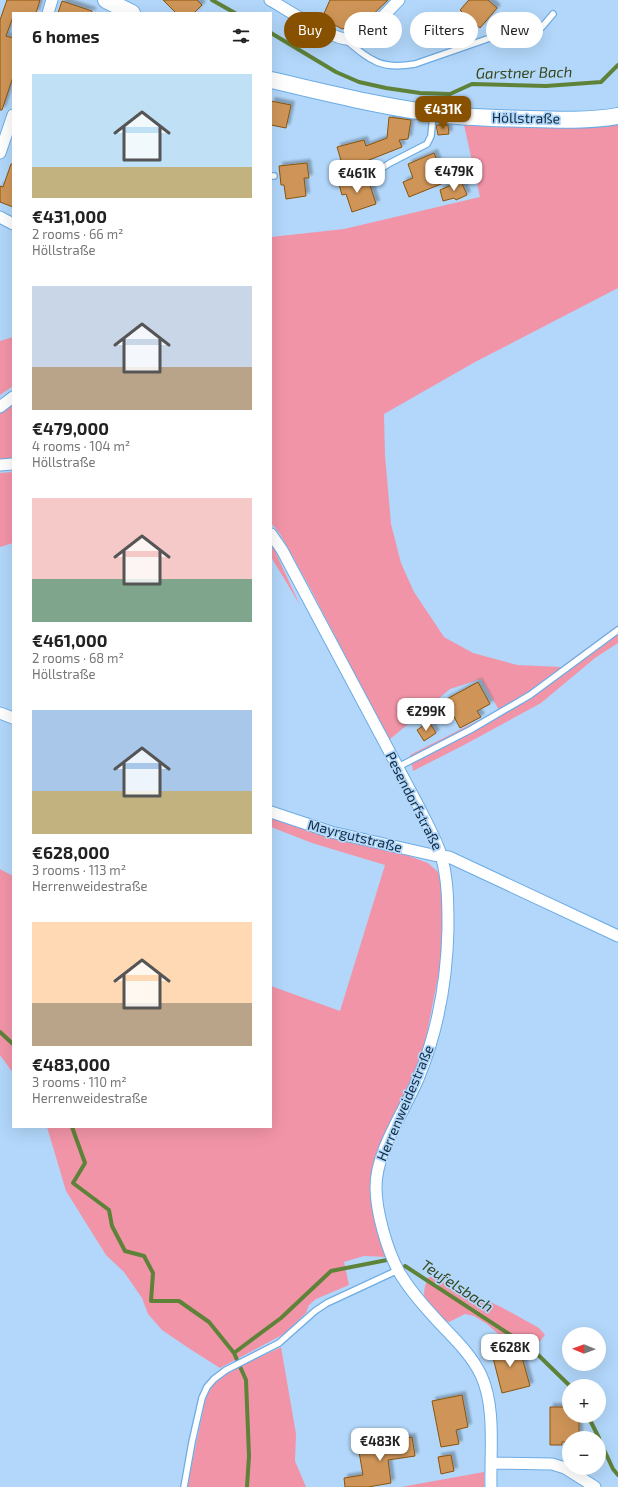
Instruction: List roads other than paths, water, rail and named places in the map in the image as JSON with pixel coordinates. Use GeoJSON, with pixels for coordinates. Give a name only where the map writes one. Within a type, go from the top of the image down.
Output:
{"type":"FeatureCollection","features":[{"type":"Feature","properties":{"kind":"street"},"geometry":{"type":"LineString","coordinates":[[48,12],[52,0]]}},
{"type":"Feature","properties":{"kind":"street"},"geometry":{"type":"LineString","coordinates":[[270,0],[334,36],[344,39]]}},
{"type":"Feature","properties":{"kind":"street"},"geometry":{"type":"LineString","coordinates":[[387,12],[399,0]]}},
{"type":"Feature","properties":{"kind":"street"},"geometry":{"type":"LineString","coordinates":[[110,1],[130,12]]}},
{"type":"Feature","properties":{"kind":"street","name":"Höllstraße"},"geometry":{"type":"LineString","coordinates":[[272,80],[368,102],[434,114],[478,118],[537,119],[576,119],[618,116]]}},
{"type":"Feature","properties":{"kind":"street"},"geometry":{"type":"LineString","coordinates":[[0,153],[12,118]]}},
{"type":"Feature","properties":{"kind":"street"},"geometry":{"type":"LineString","coordinates":[[0,216],[12,223]]}},
{"type":"Feature","properties":{"kind":"street"},"geometry":{"type":"LineString","coordinates":[[0,407],[12,398]]}},
{"type":"Feature","properties":{"kind":"street"},"geometry":{"type":"LineString","coordinates":[[0,465],[12,464]]}},
{"type":"Feature","properties":{"kind":"street","name":"Pesendorfstraße"},"geometry":{"type":"LineString","coordinates":[[272,535],[282,550],[398,767],[433,835],[441,856],[456,860],[618,936]]}},
{"type":"Feature","properties":{"kind":"street"},"geometry":{"type":"LineString","coordinates":[[0,713],[12,718]]}},
{"type":"Feature","properties":{"kind":"street","name":"Mayrgutstraße"},"geometry":{"type":"LineString","coordinates":[[272,812],[331,832],[441,856]]}},
{"type":"Feature","properties":{"kind":"street","name":"Herrenweidestraße"},"geometry":{"type":"LineString","coordinates":[[441,856],[446,886],[448,921],[445,979],[430,1047],[418,1079],[383,1152],[378,1168],[377,1202],[387,1240],[398,1270],[418,1299],[475,1362],[482,1376],[488,1392],[490,1412],[491,1487]]}},
{"type":"Feature","properties":{"kind":"street"},"geometry":{"type":"LineString","coordinates":[[491,1463],[552,1464],[565,1468],[595,1487]]}},
{"type":"Feature","properties":{"kind":"lane"},"geometry":{"type":"LineString","coordinates":[[355,48],[366,57],[379,64],[402,66],[415,64],[490,38],[528,32],[542,27],[554,14]]}},
{"type":"Feature","properties":{"kind":"lane"},"geometry":{"type":"LineString","coordinates":[[367,178],[390,163],[427,144],[431,136],[434,114]]}},
{"type":"Feature","properties":{"kind":"lane"},"geometry":{"type":"LineString","coordinates":[[398,767],[470,730],[530,695],[618,630]]}},
{"type":"Feature","properties":{"kind":"lane"},"geometry":{"type":"LineString","coordinates":[[184,1487],[202,1398],[207,1386],[214,1379],[238,1364],[279,1343],[315,1311],[327,1303],[398,1270]]}},
{"type":"Feature","properties":{"kind":"waterway","name":"Garstner Bach"},"geometry":{"type":"LineString","coordinates":[[212,0],[233,12]]}},
{"type":"Feature","properties":{"kind":"waterway","name":"Garstner Bach"},"geometry":{"type":"LineString","coordinates":[[272,34],[336,72],[359,82],[420,93],[450,94],[472,84],[546,86],[601,82],[618,65]]}},
{"type":"Feature","properties":{"kind":"waterway","name":"Teufelsbach"},"geometry":{"type":"LineString","coordinates":[[0,1032],[12,1043]]}},
{"type":"Feature","properties":{"kind":"waterway","name":"Teufelsbach"},"geometry":{"type":"LineString","coordinates":[[72,1128],[85,1163],[73,1183],[109,1210],[112,1226],[125,1251],[144,1256],[153,1273],[151,1301],[179,1301],[209,1322],[234,1353],[246,1380],[249,1456],[247,1487]]}},
{"type":"Feature","properties":{"kind":"waterway","name":"Teufelsbach"},"geometry":{"type":"LineString","coordinates":[[234,1353],[281,1318],[331,1271],[387,1260]]}},
{"type":"Feature","properties":{"kind":"waterway","name":"Teufelsbach"},"geometry":{"type":"LineString","coordinates":[[405,1266],[532,1349],[563,1379]]}},
{"type":"Feature","properties":{"kind":"waterway","name":"Teufelsbach"},"geometry":{"type":"LineString","coordinates":[[592,1423],[596,1431]]}},
{"type":"Feature","properties":{"kind":"waterway","name":"Teufelsbach"},"geometry":{"type":"LineString","coordinates":[[606,1454],[613,1469],[618,1475]]}}]}
